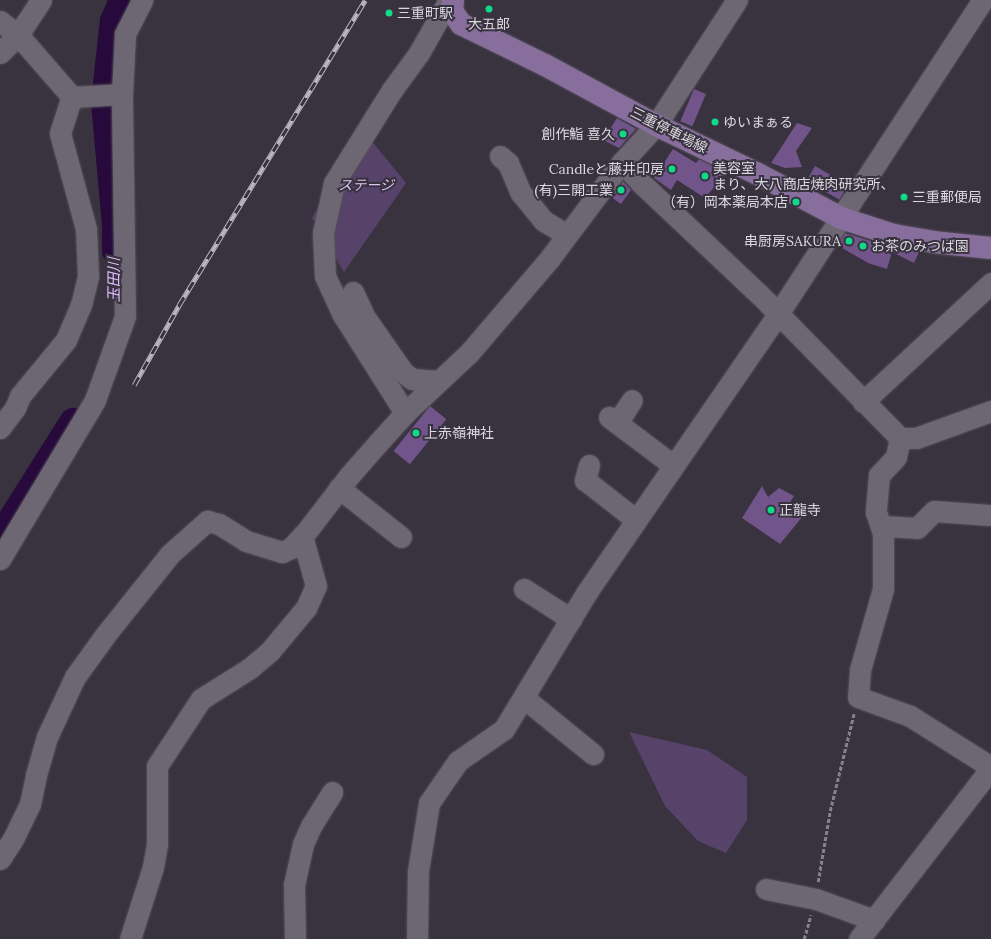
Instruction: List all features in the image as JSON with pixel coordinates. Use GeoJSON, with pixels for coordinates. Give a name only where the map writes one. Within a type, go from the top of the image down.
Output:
{"type":"FeatureCollection","features":[{"type":"Feature","properties":{"kind":"main road","name":"三重停車場線"},"geometry":{"type":"LineString","coordinates":[[452,4],[461,24],[545,65],[656,125],[758,174],[841,218],[894,235],[933,242],[991,248]]}},
{"type":"Feature","properties":{"kind":"street"},"geometry":{"type":"LineString","coordinates":[[0,53],[18,35],[41,0]]}},
{"type":"Feature","properties":{"kind":"street"},"geometry":{"type":"LineString","coordinates":[[0,559],[95,400],[125,316],[119,94],[125,34],[142,0]]}},
{"type":"Feature","properties":{"kind":"street"},"geometry":{"type":"LineString","coordinates":[[0,859],[13,839],[30,804],[36,774],[47,737],[75,678],[106,634],[170,554],[207,521],[219,524],[246,541],[282,552],[291,548],[339,488],[405,413],[469,353],[545,264],[622,162],[656,125],[737,0]]}},
{"type":"Feature","properties":{"kind":"street"},"geometry":{"type":"LineString","coordinates":[[417,939],[418,871],[428,803],[458,761],[504,729],[571,619],[636,520],[778,314],[983,0]]}},
{"type":"Feature","properties":{"kind":"street"},"geometry":{"type":"LineString","coordinates":[[989,0],[991,10]]}},
{"type":"Feature","properties":{"kind":"street"},"geometry":{"type":"LineString","coordinates":[[405,413],[343,315],[325,276],[323,234],[334,183],[392,90],[452,4]]}},
{"type":"Feature","properties":{"kind":"street"},"geometry":{"type":"LineString","coordinates":[[0,21],[18,35],[74,97]]}},
{"type":"Feature","properties":{"kind":"street"},"geometry":{"type":"LineString","coordinates":[[74,97],[119,94]]}},
{"type":"Feature","properties":{"kind":"street"},"geometry":{"type":"LineString","coordinates":[[0,428],[15,408],[20,396],[66,340],[81,305],[88,276],[86,229],[60,133],[74,97]]}},
{"type":"Feature","properties":{"kind":"street"},"geometry":{"type":"LineString","coordinates":[[500,156],[508,162],[520,193],[534,210],[544,221],[567,235]]}},
{"type":"Feature","properties":{"kind":"street"},"geometry":{"type":"LineString","coordinates":[[622,162],[640,182],[759,294],[863,402],[900,438],[916,438],[991,411]]}},
{"type":"Feature","properties":{"kind":"street"},"geometry":{"type":"LineString","coordinates":[[863,402],[991,283]]}},
{"type":"Feature","properties":{"kind":"street"},"geometry":{"type":"LineString","coordinates":[[353,292],[364,316],[403,372],[412,379],[439,381]]}},
{"type":"Feature","properties":{"kind":"street"},"geometry":{"type":"LineString","coordinates":[[632,400],[613,420],[673,465]]}},
{"type":"Feature","properties":{"kind":"street"},"geometry":{"type":"LineString","coordinates":[[859,939],[991,767],[910,716],[858,697],[860,670],[883,589],[883,534],[876,512],[880,475],[896,457],[900,438]]}},
{"type":"Feature","properties":{"kind":"street"},"geometry":{"type":"LineString","coordinates":[[589,465],[585,480],[636,520]]}},
{"type":"Feature","properties":{"kind":"street"},"geometry":{"type":"LineString","coordinates":[[339,488],[401,537]]}},
{"type":"Feature","properties":{"kind":"street"},"geometry":{"type":"LineString","coordinates":[[881,526],[917,528],[934,511],[988,515]]}},
{"type":"Feature","properties":{"kind":"street"},"geometry":{"type":"LineString","coordinates":[[130,939],[153,867],[157,844],[157,766],[201,699],[250,668],[270,651],[306,608],[316,586],[302,536]]}},
{"type":"Feature","properties":{"kind":"street"},"geometry":{"type":"LineString","coordinates":[[524,590],[571,619]]}},
{"type":"Feature","properties":{"kind":"street"},"geometry":{"type":"LineString","coordinates":[[524,698],[593,754]]}},
{"type":"Feature","properties":{"kind":"street"},"geometry":{"type":"LineString","coordinates":[[294,939],[294,885],[303,844],[311,826],[332,792]]}},
{"type":"Feature","properties":{"kind":"street"},"geometry":{"type":"LineString","coordinates":[[766,889],[816,899],[874,920]]}},
{"type":"Feature","properties":{"kind":"path"},"geometry":{"type":"LineString","coordinates":[[804,939],[816,899],[830,811],[858,697]]}},
{"type":"Feature","properties":{"kind":"green space","name":"ステージ"},"geometry":{"type":"Polygon","coordinates":[[[361,128],[406,183],[344,272],[312,218],[361,128]]]}},
{"type":"Feature","properties":{"kind":"green space"},"geometry":{"type":"Polygon","coordinates":[[[629,732],[707,750],[747,777],[747,820],[726,853],[698,841],[665,806],[629,732]]]}},
{"type":"Feature","properties":{"kind":"building"},"geometry":{"type":"Polygon","coordinates":[[[694,89],[706,94],[692,126],[680,121],[694,89]]]}},
{"type":"Feature","properties":{"kind":"building","name":"創作鮨 喜久"},"geometry":{"type":"Polygon","coordinates":[[[617,118],[636,129],[619,148],[603,140],[617,118]]]}},
{"type":"Feature","properties":{"kind":"building"},"geometry":{"type":"Polygon","coordinates":[[[797,123],[812,128],[796,151],[802,167],[785,168],[771,163],[797,123]]]}},
{"type":"Feature","properties":{"kind":"building"},"geometry":{"type":"Polygon","coordinates":[[[673,149],[696,163],[699,159],[726,173],[705,198],[677,180],[671,190],[654,178],[673,149]]]}},
{"type":"Feature","properties":{"kind":"building"},"geometry":{"type":"Polygon","coordinates":[[[815,166],[848,185],[839,200],[806,181],[815,166]]]}},
{"type":"Feature","properties":{"kind":"building"},"geometry":{"type":"Polygon","coordinates":[[[623,181],[631,190],[621,204],[611,197],[623,181]]]}},
{"type":"Feature","properties":{"kind":"building"},"geometry":{"type":"Polygon","coordinates":[[[845,233],[890,247],[919,252],[914,263],[892,252],[887,269],[868,263],[837,245],[845,233]]]}},
{"type":"Feature","properties":{"kind":"building","name":"上赤嶺神社"},"geometry":{"type":"Polygon","coordinates":[[[430,406],[446,419],[410,464],[393,451],[430,406]]]}},
{"type":"Feature","properties":{"kind":"building","name":"正龍寺"},"geometry":{"type":"Polygon","coordinates":[[[762,486],[768,497],[779,488],[794,496],[789,504],[803,516],[780,544],[742,518],[762,486]]]}},
{"type":"Feature","properties":{"kind":"waterway","name":"玉田川"},"geometry":{"type":"LineString","coordinates":[[114,251],[114,225],[103,101],[112,20],[121,0]]}},
{"type":"Feature","properties":{"kind":"waterway","name":"玉田川"},"geometry":{"type":"LineString","coordinates":[[0,534],[72,420]]}},
{"type":"Feature","properties":{"kind":"railway"},"geometry":{"type":"LineString","coordinates":[[134,385],[179,305],[365,0]]}},
{"type":"Feature","properties":{"kind":"place","name":"大五郎"},"geometry":{"type":"Point","coordinates":[489,9]}},
{"type":"Feature","properties":{"kind":"place","name":"三重町駅"},"geometry":{"type":"Point","coordinates":[389,13]}},
{"type":"Feature","properties":{"kind":"place","name":"ゆいまぁる"},"geometry":{"type":"Point","coordinates":[715,122]}},
{"type":"Feature","properties":{"kind":"place","name":"創作鮨 喜久"},"geometry":{"type":"Point","coordinates":[623,134]}},
{"type":"Feature","properties":{"kind":"place","name":"Candleと藤井印房"},"geometry":{"type":"Point","coordinates":[672,169]}},
{"type":"Feature","properties":{"kind":"place","name":"美容室 まり、大八商店焼肉研究所、"},"geometry":{"type":"Point","coordinates":[705,176]}},
{"type":"Feature","properties":{"kind":"place","name":"(有)三開工業"},"geometry":{"type":"Point","coordinates":[621,190]}},
{"type":"Feature","properties":{"kind":"place","name":"三重郵便局"},"geometry":{"type":"Point","coordinates":[904,197]}},
{"type":"Feature","properties":{"kind":"place","name":"（有）岡本薬局本店"},"geometry":{"type":"Point","coordinates":[796,202]}},
{"type":"Feature","properties":{"kind":"place","name":"串厨房SAKURA"},"geometry":{"type":"Point","coordinates":[849,241]}},
{"type":"Feature","properties":{"kind":"place","name":"お茶のみつば園"},"geometry":{"type":"Point","coordinates":[863,246]}},
{"type":"Feature","properties":{"kind":"place","name":"上赤嶺神社"},"geometry":{"type":"Point","coordinates":[416,433]}},
{"type":"Feature","properties":{"kind":"place","name":"正龍寺"},"geometry":{"type":"Point","coordinates":[771,510]}}]}
